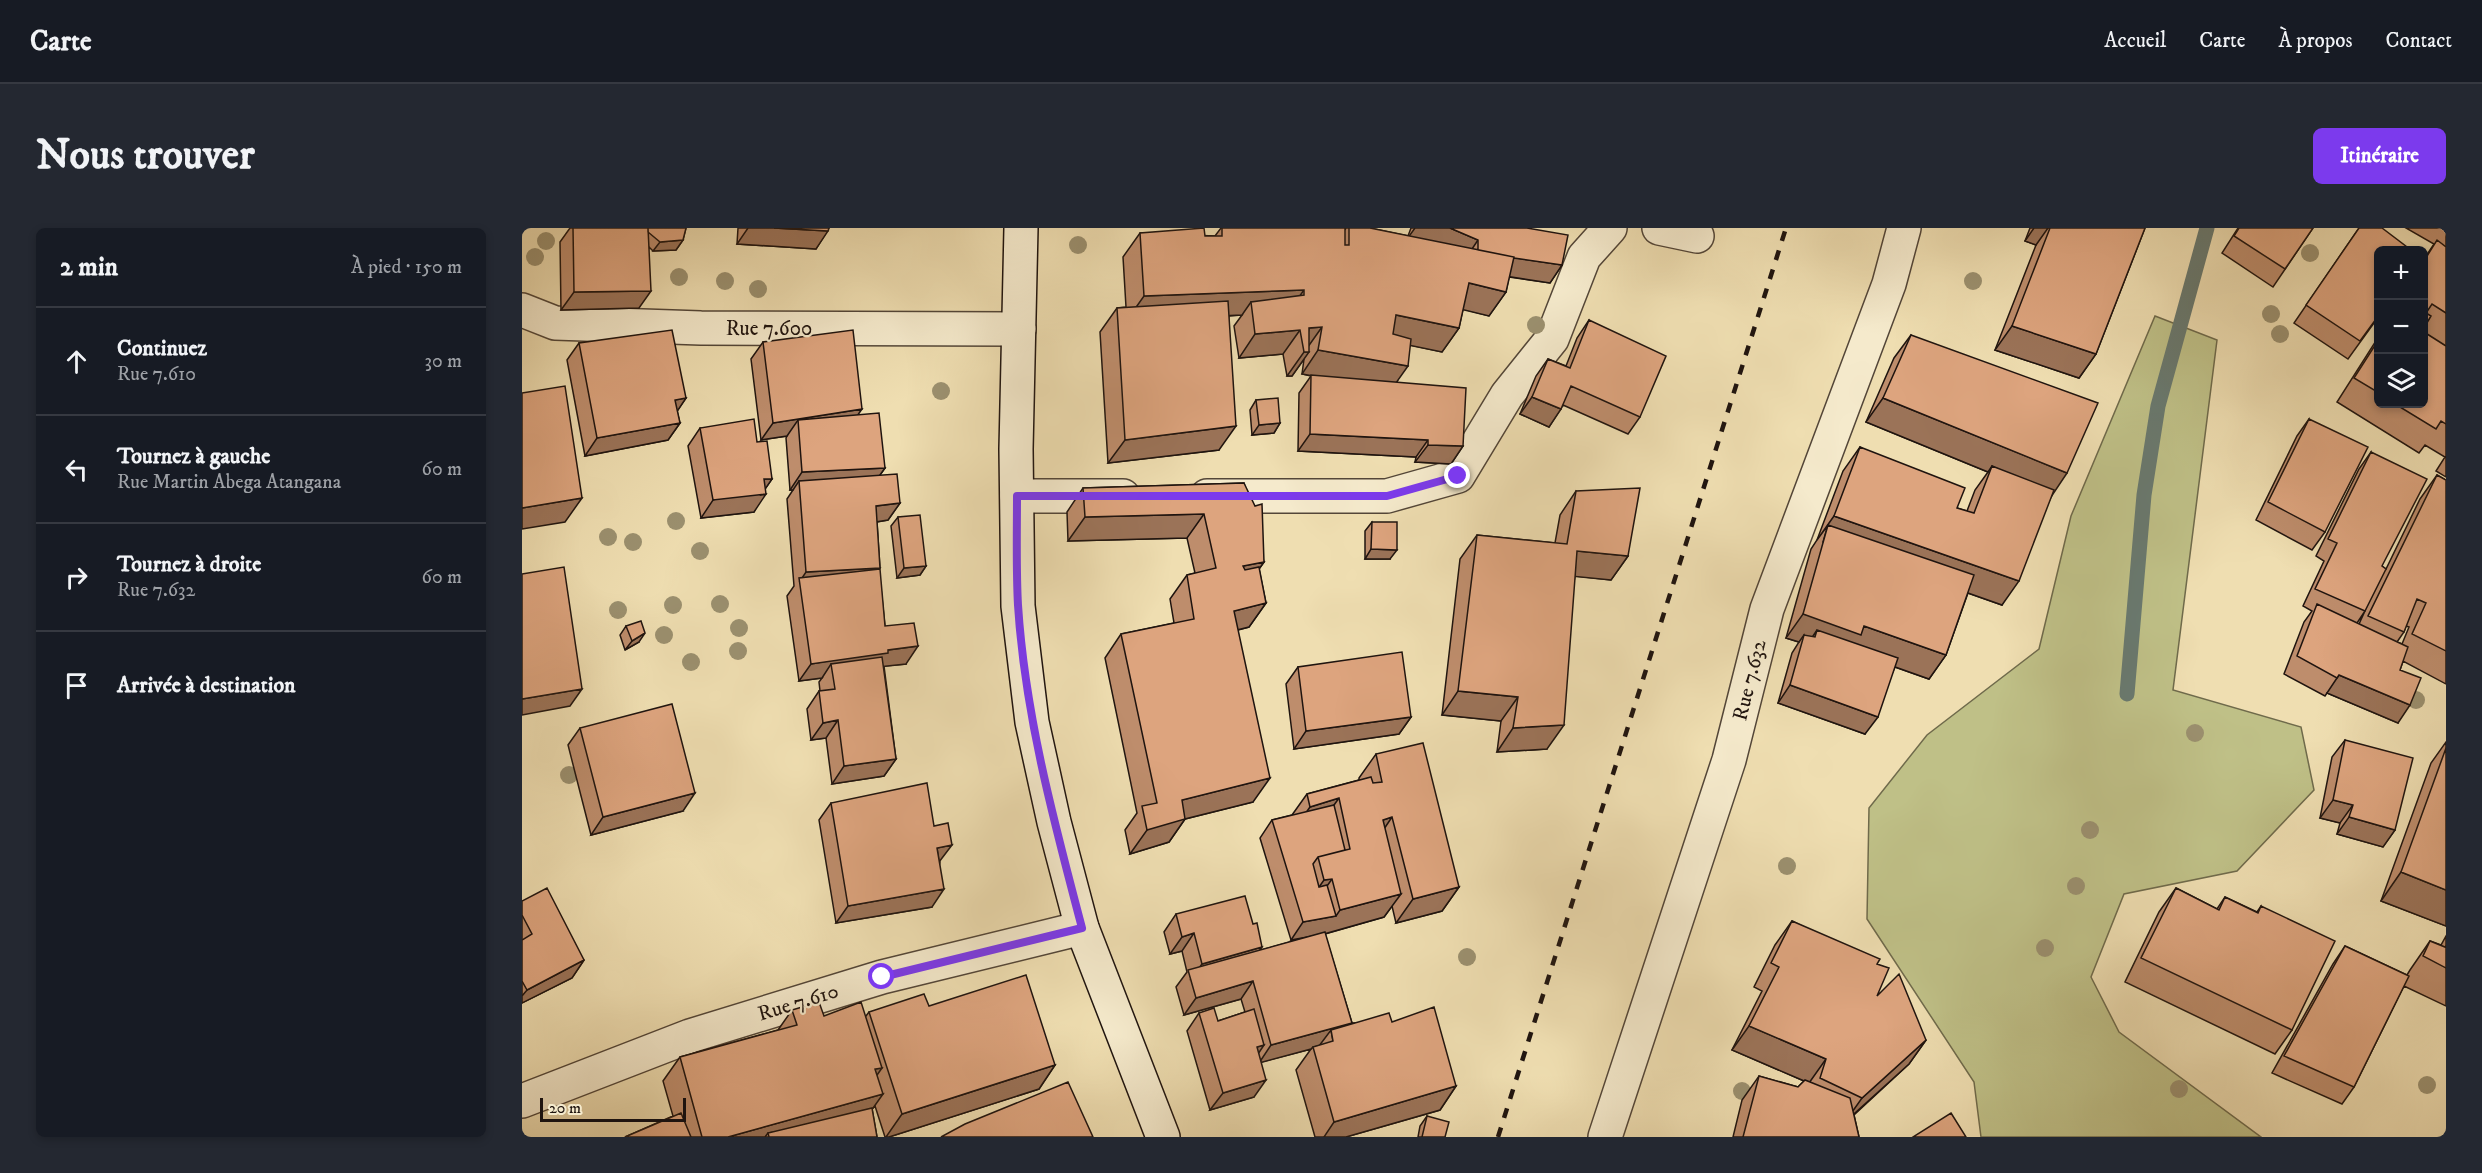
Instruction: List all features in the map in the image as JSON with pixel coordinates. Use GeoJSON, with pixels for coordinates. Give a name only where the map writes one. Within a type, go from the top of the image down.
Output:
{"type":"FeatureCollection","features":[{"type":"Feature","properties":{"kind":"street"},"geometry":{"type":"LineString","coordinates":[[1021,228],[1017,496],[1018,606],[1032,722],[1054,822],[1082,928],[1163,1137]]}},
{"type":"Feature","properties":{"kind":"street"},"geometry":{"type":"LineString","coordinates":[[1017,496],[1387,496],[1458,476],[1507,395],[1552,339],[1584,257],[1610,228]]}},
{"type":"Feature","properties":{"kind":"street"},"geometry":{"type":"LineString","coordinates":[[1659,228],[1696,236]]}},
{"type":"Feature","properties":{"kind":"street","name":"Rue 7.632"},"geometry":{"type":"LineString","coordinates":[[1605,1137],[1729,760],[1767,609],[1888,284],[1904,228]]}},
{"type":"Feature","properties":{"kind":"street","name":"Rue 7.600"},"geometry":{"type":"LineString","coordinates":[[522,310],[555,323],[701,328],[1019,329]]}},
{"type":"Feature","properties":{"kind":"street","name":"Rue 7.610"},"geometry":{"type":"LineString","coordinates":[[522,1101],[701,1032],[882,977],[1082,928]]}},
{"type":"Feature","properties":{"kind":"green space"},"geometry":{"type":"Polygon","coordinates":[[[2155,316],[2217,340],[2173,690],[2301,727],[2314,790],[2237,871],[2124,894],[2091,977],[2119,1032],[2261,1137],[1981,1137],[1974,1082],[1867,919],[1869,808],[1927,735],[2039,649],[2071,516],[2155,316]]]}},
{"type":"Feature","properties":{"kind":"building"},"geometry":{"type":"Polygon","coordinates":[[[573,228],[648,228],[651,291],[574,292],[573,228]]]}},
{"type":"Feature","properties":{"kind":"building"},"geometry":{"type":"Polygon","coordinates":[[[648,228],[686,228],[683,240],[660,242],[648,232],[648,228]]]}},
{"type":"Feature","properties":{"kind":"building"},"geometry":{"type":"Polygon","coordinates":[[[774,228],[829,228],[828,231],[774,228]]]}},
{"type":"Feature","properties":{"kind":"building"},"geometry":{"type":"Polygon","coordinates":[[[1204,228],[1205,236],[1222,236],[1222,228],[1345,228],[1345,245],[1349,245],[1349,228],[1370,228],[1514,257],[1506,292],[1469,283],[1459,328],[1396,315],[1393,334],[1411,339],[1408,366],[1318,350],[1322,327],[1309,328],[1309,352],[1304,352],[1300,330],[1255,334],[1251,302],[1304,295],[1304,290],[1144,296],[1140,233],[1204,228]]]}},
{"type":"Feature","properties":{"kind":"building"},"geometry":{"type":"Polygon","coordinates":[[[1450,228],[1527,228],[1568,235],[1562,265],[1478,250],[1478,240],[1450,228]]]}},
{"type":"Feature","properties":{"kind":"building"},"geometry":{"type":"Polygon","coordinates":[[[2050,228],[2145,228],[2096,354],[2012,326],[2050,228]]]}},
{"type":"Feature","properties":{"kind":"building"},"geometry":{"type":"Polygon","coordinates":[[[2239,228],[2313,228],[2285,269],[2234,236],[2239,228]]]}},
{"type":"Feature","properties":{"kind":"building"},"geometry":{"type":"Polygon","coordinates":[[[2359,228],[2382,228],[2406,246],[2374,246],[2374,322],[2360,341],[2306,305],[2359,228]]]}},
{"type":"Feature","properties":{"kind":"building"},"geometry":{"type":"Polygon","coordinates":[[[2437,240],[2446,247],[2446,313],[2432,304],[2428,310],[2428,255],[2437,240]]]}},
{"type":"Feature","properties":{"kind":"building"},"geometry":{"type":"Polygon","coordinates":[[[1228,301],[1236,426],[1125,440],[1117,308],[1228,301]]]}},
{"type":"Feature","properties":{"kind":"building"},"geometry":{"type":"Polygon","coordinates":[[[1589,320],[1666,356],[1640,417],[1571,386],[1561,409],[1532,397],[1548,359],[1570,368],[1589,320]]]}},
{"type":"Feature","properties":{"kind":"building"},"geometry":{"type":"Polygon","coordinates":[[[672,330],[686,398],[675,400],[680,423],[597,438],[579,343],[672,330]]]}},
{"type":"Feature","properties":{"kind":"building"},"geometry":{"type":"Polygon","coordinates":[[[853,330],[862,409],[773,423],[763,342],[853,330]]]}},
{"type":"Feature","properties":{"kind":"building"},"geometry":{"type":"Polygon","coordinates":[[[1911,335],[2098,403],[2067,473],[1883,398],[1911,335]]]}},
{"type":"Feature","properties":{"kind":"building"},"geometry":{"type":"Polygon","coordinates":[[[2428,335],[2446,346],[2446,424],[2441,421],[2436,429],[2402,408],[2428,408],[2428,335]]]}},
{"type":"Feature","properties":{"kind":"building"},"geometry":{"type":"Polygon","coordinates":[[[2374,347],[2374,390],[2354,378],[2374,347]]]}},
{"type":"Feature","properties":{"kind":"building"},"geometry":{"type":"Polygon","coordinates":[[[1311,375],[1466,388],[1463,446],[1428,445],[1428,440],[1310,434],[1311,375]]]}},
{"type":"Feature","properties":{"kind":"building"},"geometry":{"type":"Polygon","coordinates":[[[565,386],[582,498],[522,508],[522,393],[565,386]]]}},
{"type":"Feature","properties":{"kind":"building"},"geometry":{"type":"Polygon","coordinates":[[[1278,398],[1280,423],[1259,425],[1256,400],[1278,398]]]}},
{"type":"Feature","properties":{"kind":"building"},"geometry":{"type":"Polygon","coordinates":[[[879,413],[885,468],[802,472],[798,420],[879,413]]]}},
{"type":"Feature","properties":{"kind":"building"},"geometry":{"type":"Polygon","coordinates":[[[754,419],[757,442],[767,441],[772,479],[764,479],[766,494],[713,500],[700,428],[754,419]]]}},
{"type":"Feature","properties":{"kind":"building"},"geometry":{"type":"Polygon","coordinates":[[[2309,419],[2368,447],[2325,532],[2268,502],[2309,419]]]}},
{"type":"Feature","properties":{"kind":"building"},"geometry":{"type":"Polygon","coordinates":[[[1860,447],[1965,488],[1957,508],[1974,513],[1992,466],[2054,490],[2019,581],[1834,516],[1860,447]]]}},
{"type":"Feature","properties":{"kind":"building"},"geometry":{"type":"Polygon","coordinates":[[[2371,452],[2427,479],[2382,566],[2386,569],[2365,611],[2315,589],[2337,543],[2328,539],[2371,452]]]}},
{"type":"Feature","properties":{"kind":"building"},"geometry":{"type":"Polygon","coordinates":[[[897,474],[900,503],[876,506],[880,568],[806,572],[799,481],[897,474]]]}},
{"type":"Feature","properties":{"kind":"building"},"geometry":{"type":"Polygon","coordinates":[[[2437,475],[2446,480],[2446,651],[2412,634],[2426,603],[2417,599],[2404,632],[2368,616],[2437,475]]]}},
{"type":"Feature","properties":{"kind":"building"},"geometry":{"type":"Polygon","coordinates":[[[1244,483],[1255,506],[1262,504],[1264,562],[1243,566],[1245,570],[1259,567],[1266,603],[1234,611],[1270,778],[1182,800],[1185,819],[1147,830],[1142,806],[1157,803],[1121,634],[1194,619],[1187,575],[1216,568],[1204,514],[1085,517],[1083,488],[1244,483]]]}},
{"type":"Feature","properties":{"kind":"building"},"geometry":{"type":"Polygon","coordinates":[[[1640,488],[1628,556],[1577,551],[1564,725],[1513,728],[1518,697],[1458,691],[1477,535],[1567,544],[1576,491],[1640,488]]]}},
{"type":"Feature","properties":{"kind":"building"},"geometry":{"type":"Polygon","coordinates":[[[920,515],[926,566],[904,568],[898,517],[920,515]]]}},
{"type":"Feature","properties":{"kind":"building"},"geometry":{"type":"Polygon","coordinates":[[[1372,522],[1397,522],[1397,550],[1371,549],[1372,522]]]}},
{"type":"Feature","properties":{"kind":"building"},"geometry":{"type":"Polygon","coordinates":[[[1828,525],[1974,575],[1946,655],[1864,626],[1861,635],[1803,614],[1828,525]]]}},
{"type":"Feature","properties":{"kind":"building"},"geometry":{"type":"Polygon","coordinates":[[[564,567],[582,689],[522,699],[522,574],[564,567]]]}},
{"type":"Feature","properties":{"kind":"building"},"geometry":{"type":"Polygon","coordinates":[[[880,569],[885,626],[914,623],[918,646],[888,650],[888,653],[811,664],[799,578],[880,569]]]}},
{"type":"Feature","properties":{"kind":"building"},"geometry":{"type":"Polygon","coordinates":[[[2317,604],[2408,647],[2400,670],[2421,678],[2410,705],[2339,675],[2337,678],[2297,656],[2317,604]]]}},
{"type":"Feature","properties":{"kind":"building"},"geometry":{"type":"Polygon","coordinates":[[[641,621],[645,633],[632,641],[626,626],[641,621]]]}},
{"type":"Feature","properties":{"kind":"building"},"geometry":{"type":"Polygon","coordinates":[[[1817,630],[1898,658],[1878,717],[1790,685],[1804,635],[1815,637],[1817,630]]]}},
{"type":"Feature","properties":{"kind":"building"},"geometry":{"type":"Polygon","coordinates":[[[1402,652],[1411,717],[1306,731],[1298,667],[1402,652]]]}},
{"type":"Feature","properties":{"kind":"building"},"geometry":{"type":"Polygon","coordinates":[[[882,657],[896,759],[844,766],[838,720],[823,723],[819,691],[835,689],[831,664],[882,657]]]}},
{"type":"Feature","properties":{"kind":"building"},"geometry":{"type":"Polygon","coordinates":[[[672,704],[695,793],[603,817],[580,728],[672,704]]]}},
{"type":"Feature","properties":{"kind":"building"},"geometry":{"type":"Polygon","coordinates":[[[2345,740],[2413,758],[2395,830],[2349,817],[2353,805],[2333,800],[2345,740]]]}},
{"type":"Feature","properties":{"kind":"building"},"geometry":{"type":"Polygon","coordinates":[[[1423,743],[1459,887],[1413,899],[1392,817],[1383,820],[1401,894],[1340,910],[1332,879],[1324,880],[1318,857],[1350,849],[1339,798],[1310,807],[1307,794],[1371,777],[1373,783],[1382,782],[1376,754],[1423,743]]]}},
{"type":"Feature","properties":{"kind":"building"},"geometry":{"type":"Polygon","coordinates":[[[2446,748],[2446,890],[2401,872],[2446,748]]]}},
{"type":"Feature","properties":{"kind":"building"},"geometry":{"type":"Polygon","coordinates":[[[927,783],[934,826],[948,823],[952,845],[937,848],[944,889],[848,906],[831,803],[927,783]]]}},
{"type":"Feature","properties":{"kind":"building"},"geometry":{"type":"Polygon","coordinates":[[[1334,805],[1345,850],[1318,857],[1313,864],[1319,887],[1327,885],[1336,916],[1303,922],[1272,820],[1334,805]]]}},
{"type":"Feature","properties":{"kind":"building"},"geometry":{"type":"Polygon","coordinates":[[[547,888],[584,960],[527,990],[522,981],[522,940],[532,934],[522,915],[522,901],[547,888]]]}},
{"type":"Feature","properties":{"kind":"building"},"geometry":{"type":"Polygon","coordinates":[[[2176,888],[2219,910],[2225,897],[2258,913],[2261,906],[2335,941],[2292,1030],[2141,958],[2176,888]]]}},
{"type":"Feature","properties":{"kind":"building"},"geometry":{"type":"Polygon","coordinates":[[[1245,896],[1253,924],[1257,923],[1262,947],[1202,964],[1194,933],[1182,937],[1176,914],[1245,896]]]}},
{"type":"Feature","properties":{"kind":"building"},"geometry":{"type":"Polygon","coordinates":[[[1792,921],[1880,959],[1877,964],[1889,968],[1877,996],[1899,974],[1926,1040],[1862,1098],[1820,1078],[1826,1059],[1749,1026],[1779,967],[1771,963],[1792,921]]]}},
{"type":"Feature","properties":{"kind":"building"},"geometry":{"type":"Polygon","coordinates":[[[1325,932],[1352,1023],[1271,1045],[1253,981],[1196,998],[1188,970],[1325,932]]]}},
{"type":"Feature","properties":{"kind":"building"},"geometry":{"type":"Polygon","coordinates":[[[2430,941],[2446,946],[2446,968],[2423,956],[2430,941]]]}},
{"type":"Feature","properties":{"kind":"building"},"geometry":{"type":"Polygon","coordinates":[[[2345,946],[2409,976],[2354,1087],[2284,1056],[2345,946]]]}},
{"type":"Feature","properties":{"kind":"building"},"geometry":{"type":"Polygon","coordinates":[[[1026,975],[1055,1065],[902,1114],[869,1012],[924,994],[929,1006],[1026,975]]]}},
{"type":"Feature","properties":{"kind":"building"},"geometry":{"type":"Polygon","coordinates":[[[819,1002],[824,1016],[861,1002],[882,1068],[875,1069],[883,1094],[728,1137],[702,1137],[680,1057],[797,1025],[792,1010],[819,1002]]]}},
{"type":"Feature","properties":{"kind":"building"},"geometry":{"type":"Polygon","coordinates":[[[1434,1007],[1456,1086],[1334,1122],[1313,1047],[1333,1041],[1331,1030],[1389,1013],[1392,1022],[1434,1007]]]}},
{"type":"Feature","properties":{"kind":"building"},"geometry":{"type":"Polygon","coordinates":[[[1214,1008],[1218,1021],[1254,1009],[1264,1045],[1257,1047],[1266,1080],[1223,1093],[1199,1013],[1214,1008]]]}},
{"type":"Feature","properties":{"kind":"building"},"geometry":{"type":"Polygon","coordinates":[[[1759,1076],[1798,1087],[1805,1080],[1850,1098],[1859,1137],[1743,1137],[1759,1076]]]}},
{"type":"Feature","properties":{"kind":"building"},"geometry":{"type":"Polygon","coordinates":[[[1068,1082],[1093,1137],[941,1137],[965,1124],[1068,1082]]]}},
{"type":"Feature","properties":{"kind":"building"},"geometry":{"type":"Polygon","coordinates":[[[872,1108],[877,1137],[769,1137],[768,1133],[872,1108]]]}},
{"type":"Feature","properties":{"kind":"building"},"geometry":{"type":"Polygon","coordinates":[[[681,1113],[691,1137],[625,1137],[681,1113]]]}},
{"type":"Feature","properties":{"kind":"building"},"geometry":{"type":"Polygon","coordinates":[[[1951,1113],[1966,1137],[1913,1137],[1951,1113]]]}},
{"type":"Feature","properties":{"kind":"building"},"geometry":{"type":"Polygon","coordinates":[[[1427,1116],[1449,1122],[1445,1137],[1422,1137],[1427,1116]]]}},
{"type":"Feature","properties":{"kind":"waterway"},"geometry":{"type":"LineString","coordinates":[[2127,694],[2144,495],[2158,406],[2207,228]]}},
{"type":"Feature","properties":{"kind":"railway"},"geometry":{"type":"LineString","coordinates":[[1498,1137],[1786,228]]}},
{"type":"Feature","properties":{"kind":"route"},"geometry":{"type":"LineString","coordinates":[[882,977],[1082,928],[1054,822],[1032,722],[1018,606],[1017,496],[1387,496],[1458,476]]}}]}
